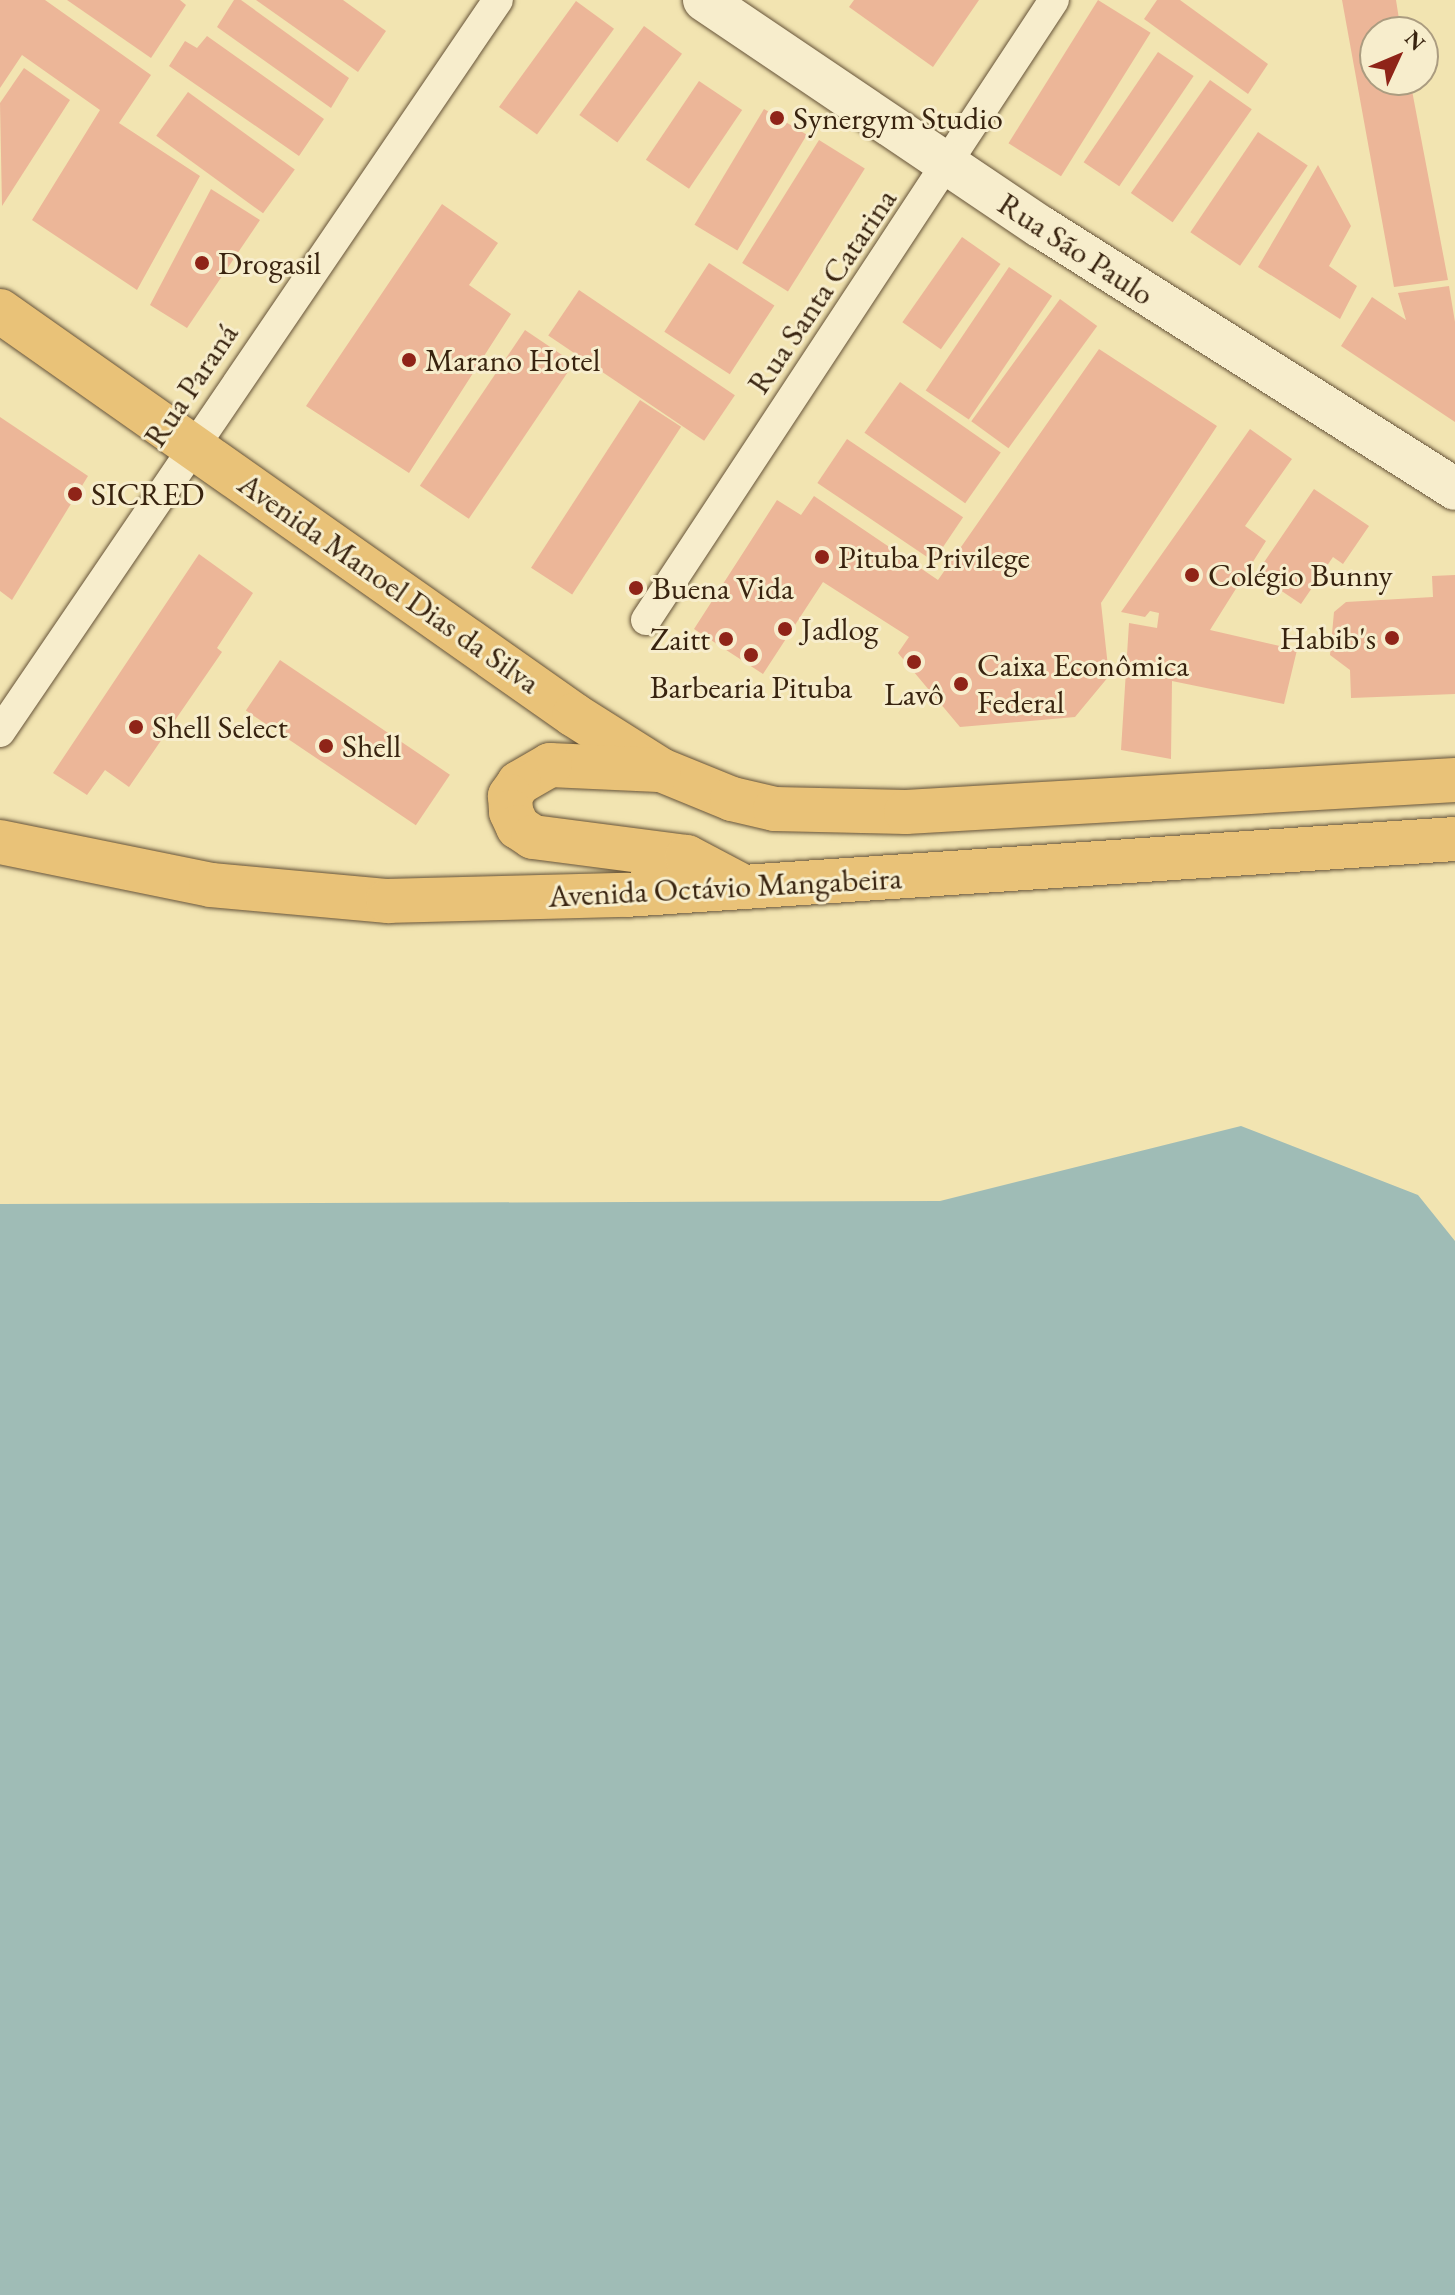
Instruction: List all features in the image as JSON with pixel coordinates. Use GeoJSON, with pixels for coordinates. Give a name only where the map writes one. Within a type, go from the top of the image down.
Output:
{"type":"FeatureCollection","features":[{"type":"Feature","properties":{"kind":"main road","name":"Avenida Manoel Dias da Silva"},"geometry":{"type":"LineString","coordinates":[[0,311],[194,444],[574,715],[661,770]]}},
{"type":"Feature","properties":{"kind":"main road"},"geometry":{"type":"LineString","coordinates":[[661,770],[550,765],[519,783],[510,796],[511,812],[518,827],[533,837],[687,857],[744,887]]}},
{"type":"Feature","properties":{"kind":"main road","name":"Avenida Octávio Mangabeira"},"geometry":{"type":"LineString","coordinates":[[661,770],[732,799],[775,809],[906,812],[1455,780]]}},
{"type":"Feature","properties":{"kind":"main road","name":"Avenida Octávio Mangabeira"},"geometry":{"type":"LineString","coordinates":[[0,842],[211,885],[319,897],[559,898],[1455,839]]}},
{"type":"Feature","properties":{"kind":"street","name":"Rua Paraná"},"geometry":{"type":"LineString","coordinates":[[0,732],[498,0]]}},
{"type":"Feature","properties":{"kind":"street","name":"Rua São Paulo"},"geometry":{"type":"LineString","coordinates":[[704,0],[948,166],[1455,489]]}},
{"type":"Feature","properties":{"kind":"street","name":"Rua Santa Catarina"},"geometry":{"type":"LineString","coordinates":[[646,620],[948,166],[1054,0]]}},
{"type":"Feature","properties":{"kind":"water"},"geometry":{"type":"Polygon","coordinates":[[[1241,1126],[1418,1195],[1455,1241],[1455,2295],[0,2295],[0,1204],[940,1201],[1241,1126]]]}},
{"type":"Feature","properties":{"kind":"building"},"geometry":{"type":"Polygon","coordinates":[[[0,0],[45,0],[151,75],[119,123],[200,176],[137,290],[32,220],[100,110],[22,55],[0,88],[0,0]]]}},
{"type":"Feature","properties":{"kind":"building"},"geometry":{"type":"Polygon","coordinates":[[[67,0],[180,0],[186,5],[151,58],[67,0]]]}},
{"type":"Feature","properties":{"kind":"building"},"geometry":{"type":"Polygon","coordinates":[[[234,0],[241,0],[349,78],[331,108],[217,27],[234,0]]]}},
{"type":"Feature","properties":{"kind":"building"},"geometry":{"type":"Polygon","coordinates":[[[256,0],[343,0],[386,31],[358,72],[256,0]]]}},
{"type":"Feature","properties":{"kind":"building"},"geometry":{"type":"Polygon","coordinates":[[[854,0],[979,0],[933,67],[849,7],[854,0]]]}},
{"type":"Feature","properties":{"kind":"building"},"geometry":{"type":"Polygon","coordinates":[[[1098,0],[1151,33],[1061,176],[1008,143],[1098,0]]]}},
{"type":"Feature","properties":{"kind":"building"},"geometry":{"type":"Polygon","coordinates":[[[1157,0],[1180,0],[1268,64],[1248,94],[1144,19],[1157,0]]]}},
{"type":"Feature","properties":{"kind":"building"},"geometry":{"type":"Polygon","coordinates":[[[1342,0],[1396,0],[1398,16],[1359,16],[1359,94],[1342,0]]]}},
{"type":"Feature","properties":{"kind":"building"},"geometry":{"type":"Polygon","coordinates":[[[576,1],[614,29],[537,135],[499,107],[576,1]]]}},
{"type":"Feature","properties":{"kind":"building"},"geometry":{"type":"Polygon","coordinates":[[[644,26],[682,54],[617,143],[579,115],[644,26]]]}},
{"type":"Feature","properties":{"kind":"building"},"geometry":{"type":"Polygon","coordinates":[[[207,36],[324,119],[299,156],[169,66],[185,41],[197,48],[207,36]]]}},
{"type":"Feature","properties":{"kind":"building"},"geometry":{"type":"Polygon","coordinates":[[[1158,52],[1194,76],[1119,186],[1084,162],[1158,52]]]}},
{"type":"Feature","properties":{"kind":"building"},"geometry":{"type":"Polygon","coordinates":[[[24,68],[70,100],[2,206],[0,103],[24,68]]]}},
{"type":"Feature","properties":{"kind":"building"},"geometry":{"type":"Polygon","coordinates":[[[1210,80],[1252,109],[1173,222],[1131,193],[1210,80]]]}},
{"type":"Feature","properties":{"kind":"building"},"geometry":{"type":"Polygon","coordinates":[[[699,81],[742,110],[689,189],[646,160],[699,81]]]}},
{"type":"Feature","properties":{"kind":"building"},"geometry":{"type":"Polygon","coordinates":[[[188,92],[295,170],[263,213],[156,136],[188,92]]]}},
{"type":"Feature","properties":{"kind":"building"},"geometry":{"type":"Polygon","coordinates":[[[1359,96],[1413,96],[1448,280],[1394,287],[1359,96]]]}},
{"type":"Feature","properties":{"kind":"building"},"geometry":{"type":"Polygon","coordinates":[[[764,109],[807,135],[737,250],[694,225],[764,109]]]}},
{"type":"Feature","properties":{"kind":"building"},"geometry":{"type":"Polygon","coordinates":[[[1258,132],[1308,166],[1240,266],[1190,232],[1258,132]]]}},
{"type":"Feature","properties":{"kind":"building"},"geometry":{"type":"Polygon","coordinates":[[[819,140],[865,169],[788,292],[742,263],[819,140]]]}},
{"type":"Feature","properties":{"kind":"building"},"geometry":{"type":"Polygon","coordinates":[[[1318,165],[1351,226],[1329,266],[1357,286],[1340,319],[1258,267],[1318,165]]]}},
{"type":"Feature","properties":{"kind":"building","name":"Drogasil"},"geometry":{"type":"Polygon","coordinates":[[[211,189],[260,220],[187,328],[150,305],[211,189]]]}},
{"type":"Feature","properties":{"kind":"building","name":"Marano Hotel"},"geometry":{"type":"Polygon","coordinates":[[[442,204],[498,243],[469,285],[511,314],[409,473],[306,406],[442,204]]]}},
{"type":"Feature","properties":{"kind":"building"},"geometry":{"type":"Polygon","coordinates":[[[962,237],[1001,264],[941,349],[902,322],[962,237]]]}},
{"type":"Feature","properties":{"kind":"building"},"geometry":{"type":"Polygon","coordinates":[[[709,263],[774,305],[730,374],[664,332],[709,263]]]}},
{"type":"Feature","properties":{"kind":"building"},"geometry":{"type":"Polygon","coordinates":[[[1009,267],[1052,296],[969,420],[926,391],[1009,267]]]}},
{"type":"Feature","properties":{"kind":"building"},"geometry":{"type":"Polygon","coordinates":[[[1449,286],[1455,322],[1455,422],[1341,346],[1372,297],[1406,320],[1398,293],[1449,286]]]}},
{"type":"Feature","properties":{"kind":"building"},"geometry":{"type":"Polygon","coordinates":[[[579,290],[735,395],[704,441],[548,336],[579,290]]]}},
{"type":"Feature","properties":{"kind":"building"},"geometry":{"type":"Polygon","coordinates":[[[1060,299],[1097,326],[1008,448],[971,421],[1060,299]]]}},
{"type":"Feature","properties":{"kind":"building"},"geometry":{"type":"Polygon","coordinates":[[[525,330],[574,363],[469,519],[420,486],[525,330]]]}},
{"type":"Feature","properties":{"kind":"building","name":"Pituba Privilege"},"geometry":{"type":"Polygon","coordinates":[[[1099,349],[1217,426],[1101,603],[1109,676],[1075,717],[960,727],[898,653],[909,637],[823,582],[763,674],[694,629],[777,500],[801,515],[814,496],[938,580],[1099,349]]]}},
{"type":"Feature","properties":{"kind":"building"},"geometry":{"type":"Polygon","coordinates":[[[900,382],[1001,453],[965,503],[864,433],[900,382]]]}},
{"type":"Feature","properties":{"kind":"building"},"geometry":{"type":"Polygon","coordinates":[[[640,400],[681,427],[572,594],[531,568],[640,400]]]}},
{"type":"Feature","properties":{"kind":"building"},"geometry":{"type":"Polygon","coordinates":[[[0,417],[88,476],[12,600],[0,591],[0,417]]]}},
{"type":"Feature","properties":{"kind":"building","name":"Colégio Bunny"},"geometry":{"type":"Polygon","coordinates":[[[1250,429],[1292,459],[1245,526],[1266,541],[1210,630],[1297,650],[1284,704],[1172,681],[1171,759],[1121,750],[1129,623],[1157,628],[1159,613],[1150,611],[1145,617],[1121,612],[1250,429]]]}},
{"type":"Feature","properties":{"kind":"building"},"geometry":{"type":"Polygon","coordinates":[[[847,439],[963,517],[933,561],[817,483],[847,439]]]}},
{"type":"Feature","properties":{"kind":"building"},"geometry":{"type":"Polygon","coordinates":[[[1314,489],[1369,526],[1343,564],[1333,557],[1301,604],[1256,574],[1314,489]]]}},
{"type":"Feature","properties":{"kind":"building"},"geometry":{"type":"Polygon","coordinates":[[[199,554],[253,593],[217,648],[222,652],[129,787],[105,770],[87,795],[53,773],[199,554]]]}},
{"type":"Feature","properties":{"kind":"building","name":"Habib's"},"geometry":{"type":"Polygon","coordinates":[[[1455,575],[1455,694],[1351,698],[1350,670],[1330,655],[1334,612],[1346,602],[1433,597],[1432,576],[1455,575]]]}},
{"type":"Feature","properties":{"kind":"building"},"geometry":{"type":"Polygon","coordinates":[[[280,660],[450,775],[416,825],[246,711],[280,660]]]}},
{"type":"Feature","properties":{"kind":"place","name":"Synergym Studio"},"geometry":{"type":"Point","coordinates":[777,118]}},
{"type":"Feature","properties":{"kind":"place","name":"Drogasil"},"geometry":{"type":"Point","coordinates":[202,263]}},
{"type":"Feature","properties":{"kind":"place","name":"Marano Hotel"},"geometry":{"type":"Point","coordinates":[409,360]}},
{"type":"Feature","properties":{"kind":"place","name":"SICRED"},"geometry":{"type":"Point","coordinates":[75,494]}},
{"type":"Feature","properties":{"kind":"place","name":"Pituba Privilege"},"geometry":{"type":"Point","coordinates":[822,557]}},
{"type":"Feature","properties":{"kind":"place","name":"Colégio Bunny"},"geometry":{"type":"Point","coordinates":[1192,575]}},
{"type":"Feature","properties":{"kind":"place","name":"Buena Vida"},"geometry":{"type":"Point","coordinates":[636,588]}},
{"type":"Feature","properties":{"kind":"place","name":"Jadlog"},"geometry":{"type":"Point","coordinates":[785,629]}},
{"type":"Feature","properties":{"kind":"place","name":"Habib's"},"geometry":{"type":"Point","coordinates":[1392,638]}},
{"type":"Feature","properties":{"kind":"place","name":"Zaitt"},"geometry":{"type":"Point","coordinates":[726,639]}},
{"type":"Feature","properties":{"kind":"place","name":"Barbearia Pituba"},"geometry":{"type":"Point","coordinates":[751,655]}},
{"type":"Feature","properties":{"kind":"place","name":"Lavô"},"geometry":{"type":"Point","coordinates":[914,662]}},
{"type":"Feature","properties":{"kind":"place","name":"Caixa Econômica Federal"},"geometry":{"type":"Point","coordinates":[961,684]}},
{"type":"Feature","properties":{"kind":"place","name":"Shell Select"},"geometry":{"type":"Point","coordinates":[136,727]}},
{"type":"Feature","properties":{"kind":"place","name":"Shell"},"geometry":{"type":"Point","coordinates":[326,746]}}]}
